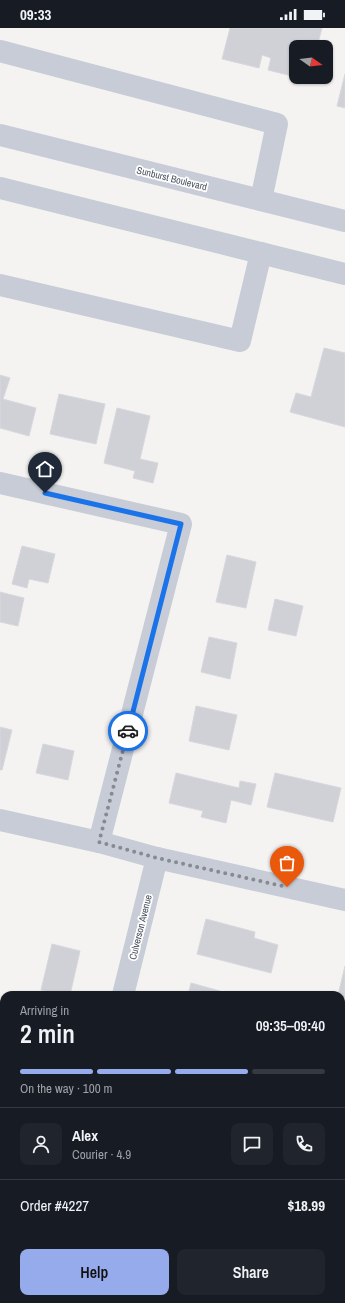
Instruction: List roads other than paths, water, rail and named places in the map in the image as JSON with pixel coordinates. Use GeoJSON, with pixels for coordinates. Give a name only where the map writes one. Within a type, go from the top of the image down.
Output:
{"type":"FeatureCollection","features":[{"type":"Feature","properties":{"kind":"street"},"geometry":{"type":"LineString","coordinates":[[0,51],[277,124],[261,200]]}},
{"type":"Feature","properties":{"kind":"street","name":"Sunburst Boulevard"},"geometry":{"type":"LineString","coordinates":[[0,135],[345,221]]}},
{"type":"Feature","properties":{"kind":"street"},"geometry":{"type":"LineString","coordinates":[[0,188],[345,274]]}},
{"type":"Feature","properties":{"kind":"street"},"geometry":{"type":"LineString","coordinates":[[0,285],[240,341],[261,253]]}},
{"type":"Feature","properties":{"kind":"street"},"geometry":{"type":"LineString","coordinates":[[0,483],[181,524],[99,842]]}},
{"type":"Feature","properties":{"kind":"street"},"geometry":{"type":"LineString","coordinates":[[0,820],[99,842],[157,858],[345,900]]}},
{"type":"Feature","properties":{"kind":"street","name":"Culverson Avenue"},"geometry":{"type":"LineString","coordinates":[[124,991],[157,858]]}}]}
